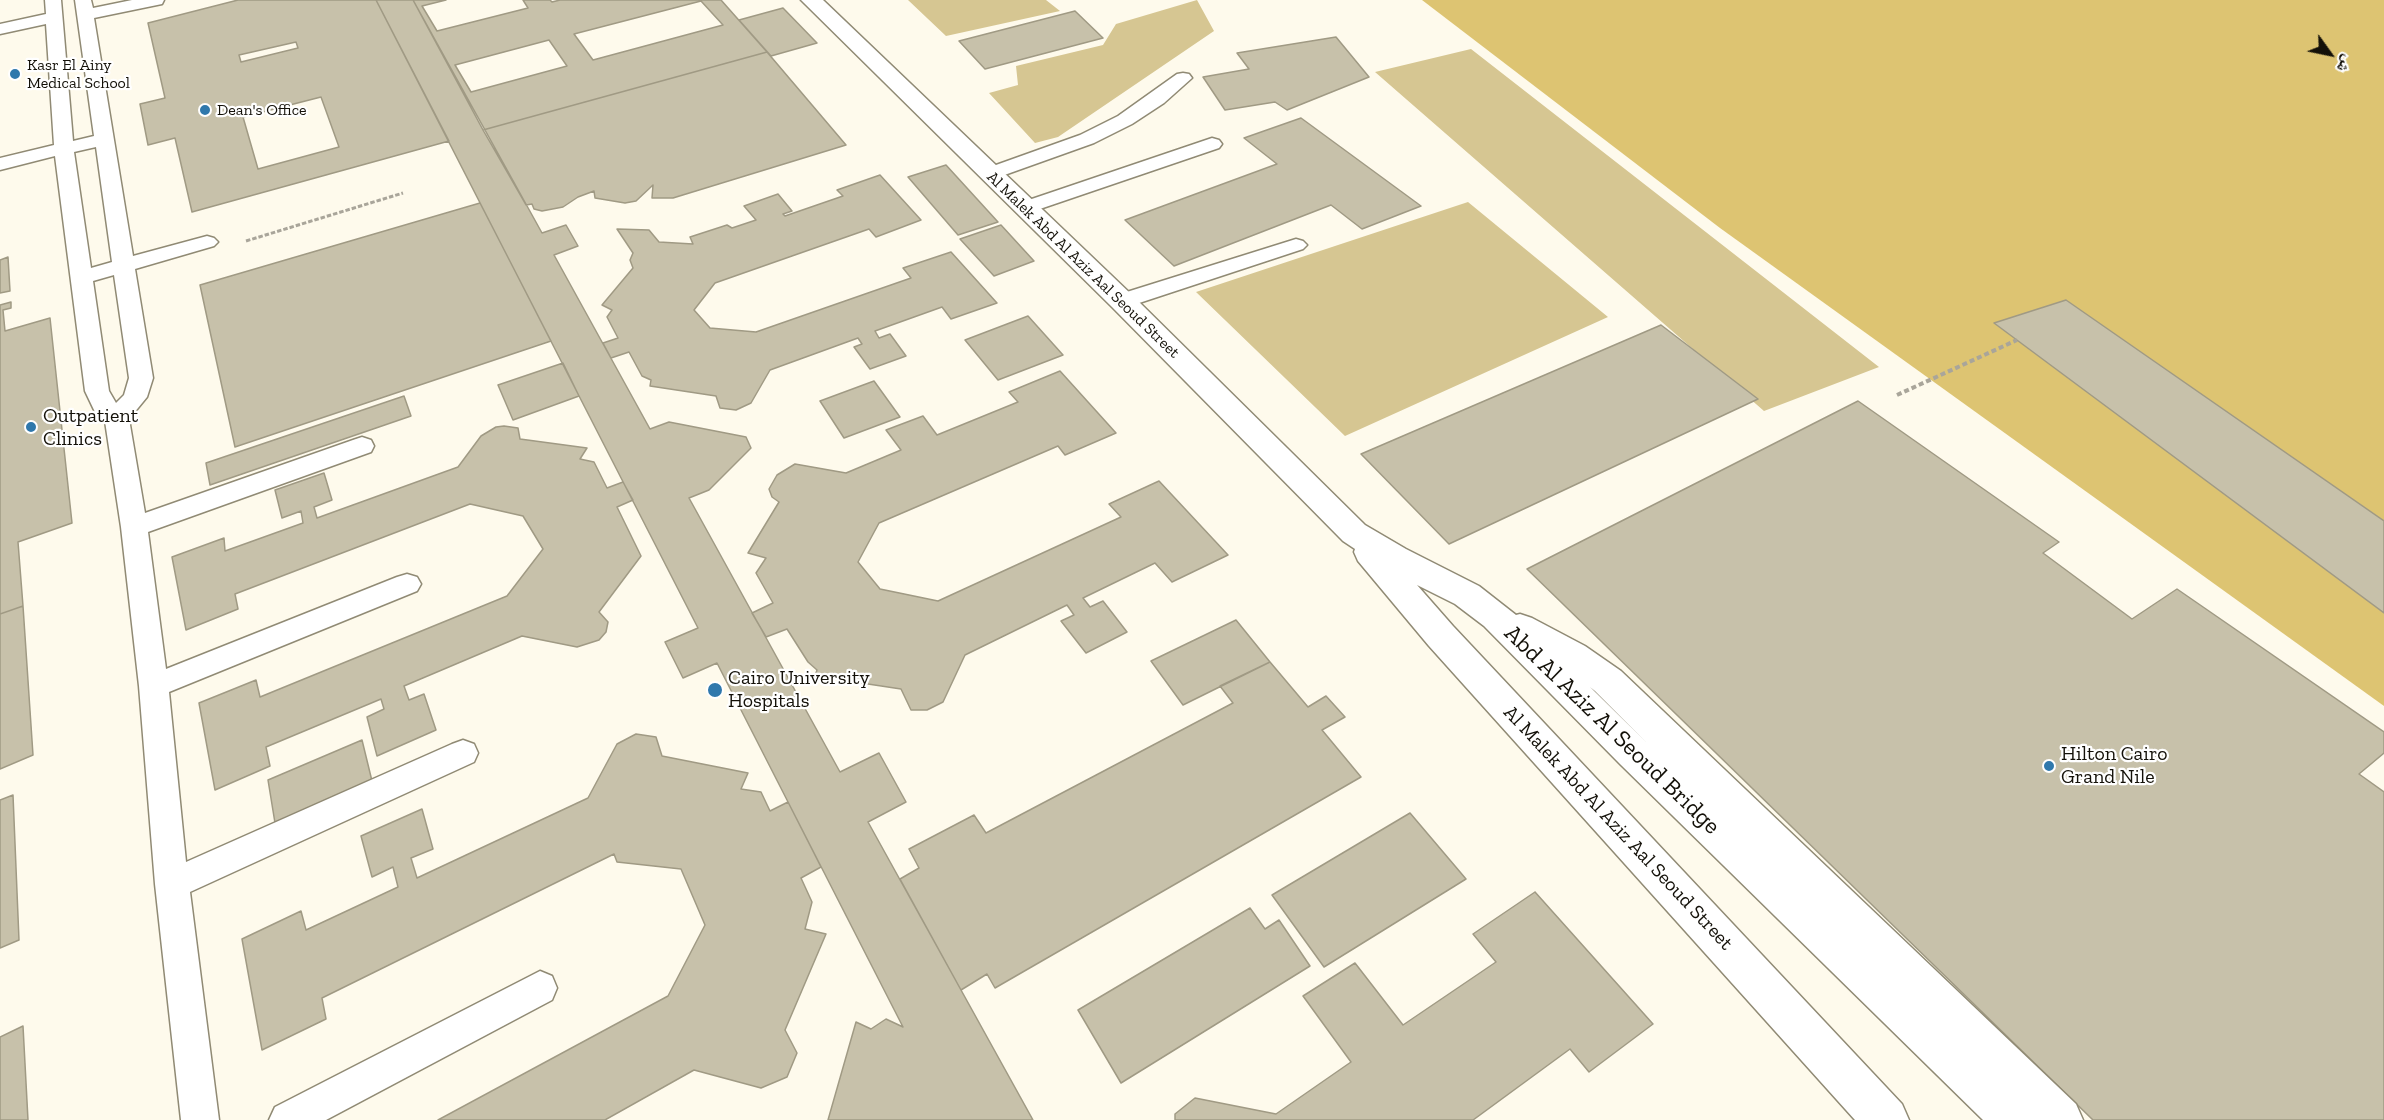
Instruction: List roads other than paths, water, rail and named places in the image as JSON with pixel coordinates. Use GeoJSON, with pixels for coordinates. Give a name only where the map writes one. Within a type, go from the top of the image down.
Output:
{"type":"FeatureCollection","features":[{"type":"Feature","properties":{"kind":"main road","name":"Al Malek Abd Al Aziz Aal Seoud Street"},"geometry":{"type":"LineString","coordinates":[[811,0],[988,174],[1122,301],[1354,533],[1441,636],[1886,1120]]}},
{"type":"Feature","properties":{"kind":"main road","name":"Al Malek Abd Al Aziz Aal Seoud Street"},"geometry":{"type":"LineString","coordinates":[[1354,533],[1394,558],[1467,595],[1496,617]]}},
{"type":"Feature","properties":{"kind":"main road","name":"Abd Al Aziz Al Seoud Bridge"},"geometry":{"type":"LineString","coordinates":[[1496,617],[1633,753],[2016,1120]]}},
{"type":"Feature","properties":{"kind":"main road","name":"Abd Al Aziz Al Seoud Bridge"},"geometry":{"type":"LineString","coordinates":[[1496,617],[1536,634],[1574,656],[1608,681],[2060,1120]]}},
{"type":"Feature","properties":{"kind":"lane"},"geometry":{"type":"LineString","coordinates":[[117,418],[135,397],[141,378],[84,8],[156,0]]}},
{"type":"Feature","properties":{"kind":"lane"},"geometry":{"type":"LineString","coordinates":[[0,29],[54,8],[63,141],[97,391],[104,406],[117,418],[134,527],[154,686],[172,884],[200,1120]]}},
{"type":"Feature","properties":{"kind":"lane"},"geometry":{"type":"LineString","coordinates":[[988,174],[1087,139],[1125,120],[1183,78]]}},
{"type":"Feature","properties":{"kind":"lane"},"geometry":{"type":"LineString","coordinates":[[0,164],[63,141],[103,131]]}},
{"type":"Feature","properties":{"kind":"lane"},"geometry":{"type":"LineString","coordinates":[[0,149],[63,141]]}},
{"type":"Feature","properties":{"kind":"lane"},"geometry":{"type":"LineString","coordinates":[[1024,208],[1212,144]]}},
{"type":"Feature","properties":{"kind":"lane"},"geometry":{"type":"LineString","coordinates":[[82,277],[207,242]]}},
{"type":"Feature","properties":{"kind":"lane"},"geometry":{"type":"LineString","coordinates":[[1122,301],[1296,245]]}},
{"type":"Feature","properties":{"kind":"lane"},"geometry":{"type":"LineString","coordinates":[[134,527],[362,446]]}},
{"type":"Feature","properties":{"kind":"lane"},"geometry":{"type":"LineString","coordinates":[[154,686],[407,584]]}},
{"type":"Feature","properties":{"kind":"lane"},"geometry":{"type":"LineString","coordinates":[[172,884],[463,753]]}},
{"type":"Feature","properties":{"kind":"lane"},"geometry":{"type":"LineString","coordinates":[[288,1120],[540,988]]}},
{"type":"Feature","properties":{"kind":"place","name":"Kasr El Ainy Medical School"},"geometry":{"type":"Point","coordinates":[15,74]}},
{"type":"Feature","properties":{"kind":"place","name":"Dean's Office"},"geometry":{"type":"Point","coordinates":[205,110]}},
{"type":"Feature","properties":{"kind":"place","name":"Outpatient Clinics"},"geometry":{"type":"Point","coordinates":[31,427]}},
{"type":"Feature","properties":{"kind":"place","name":"Cairo University Hospitals"},"geometry":{"type":"Point","coordinates":[715,690]}},
{"type":"Feature","properties":{"kind":"place","name":"Hilton Cairo Grand Nile"},"geometry":{"type":"Point","coordinates":[2049,766]}}]}
